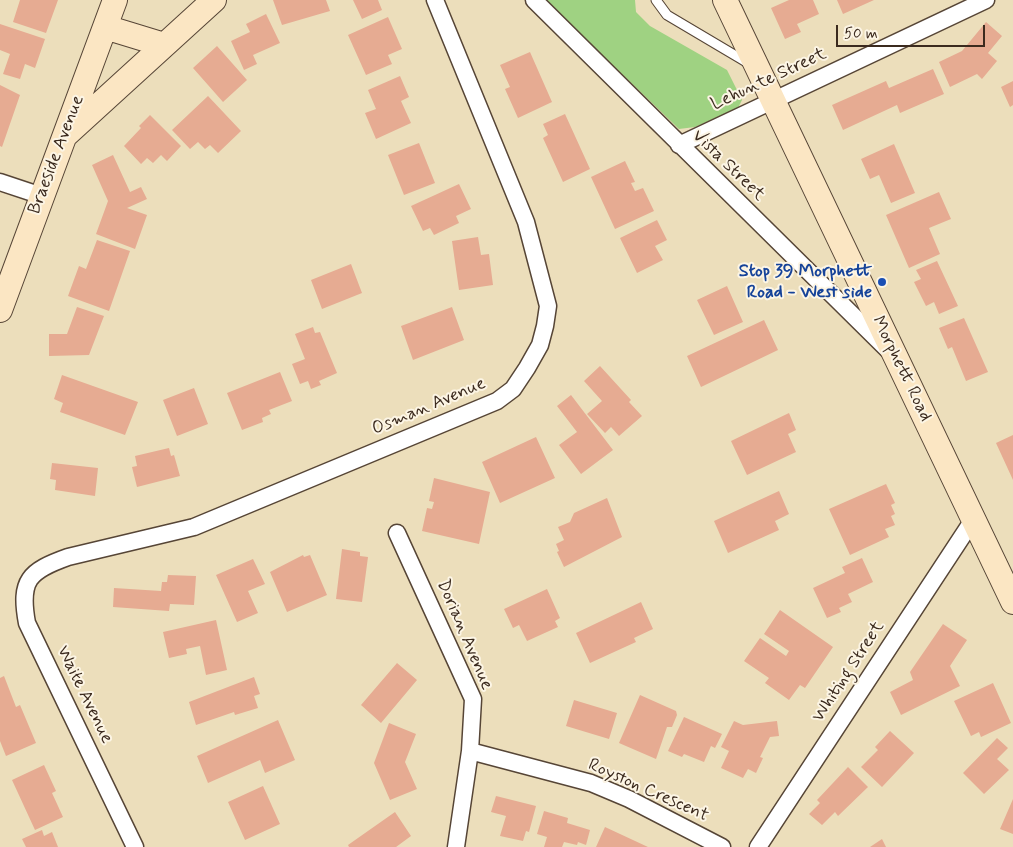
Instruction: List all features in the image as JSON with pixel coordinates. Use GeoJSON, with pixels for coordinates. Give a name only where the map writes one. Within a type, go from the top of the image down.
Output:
{"type":"FeatureCollection","features":[{"type":"Feature","properties":{"kind":"main road","name":"Braeside Avenue"},"geometry":{"type":"LineString","coordinates":[[0,310],[115,0]]}},
{"type":"Feature","properties":{"kind":"main road"},"geometry":{"type":"LineString","coordinates":[[65,137],[214,0]]}},
{"type":"Feature","properties":{"kind":"main road","name":"Morphett Road"},"geometry":{"type":"LineString","coordinates":[[725,0],[1013,602]]}},
{"type":"Feature","properties":{"kind":"main road"},"geometry":{"type":"LineString","coordinates":[[105,26],[164,45]]}},
{"type":"Feature","properties":{"kind":"street","name":"Osman Avenue"},"geometry":{"type":"LineString","coordinates":[[48,564],[68,557],[194,527],[497,401],[513,389],[540,345],[548,306],[545,289],[526,222],[435,0]]}},
{"type":"Feature","properties":{"kind":"street","name":"Vista Street"},"geometry":{"type":"LineString","coordinates":[[534,0],[896,359]]}},
{"type":"Feature","properties":{"kind":"street","name":"Lehunte Street"},"geometry":{"type":"LineString","coordinates":[[679,145],[986,0]]}},
{"type":"Feature","properties":{"kind":"street"},"geometry":{"type":"LineString","coordinates":[[0,182],[42,196]]}},
{"type":"Feature","properties":{"kind":"street","name":"Whiting Street"},"geometry":{"type":"LineString","coordinates":[[758,847],[974,520]]}},
{"type":"Feature","properties":{"kind":"street","name":"Dorian Avenue"},"geometry":{"type":"LineString","coordinates":[[397,534],[473,699],[470,751],[456,847]]}},
{"type":"Feature","properties":{"kind":"street","name":"Waite Avenue"},"geometry":{"type":"LineString","coordinates":[[48,564],[36,571],[28,580],[23,594],[27,623],[135,847]]}},
{"type":"Feature","properties":{"kind":"street","name":"Royston Crescent"},"geometry":{"type":"LineString","coordinates":[[470,751],[591,783],[629,799],[722,847]]}},
{"type":"Feature","properties":{"kind":"lane"},"geometry":{"type":"LineString","coordinates":[[656,0],[667,15],[757,68]]}},
{"type":"Feature","properties":{"kind":"green space"},"geometry":{"type":"Polygon","coordinates":[[[545,0],[635,0],[636,12],[650,26],[727,70],[742,100],[738,108],[695,127],[679,129],[545,0]]]}},
{"type":"Feature","properties":{"kind":"building"},"geometry":{"type":"Polygon","coordinates":[[[20,0],[58,0],[46,33],[13,22],[20,0]]]}},
{"type":"Feature","properties":{"kind":"building"},"geometry":{"type":"Polygon","coordinates":[[[273,0],[326,0],[330,11],[282,25],[273,0]]]}},
{"type":"Feature","properties":{"kind":"building"},"geometry":{"type":"Polygon","coordinates":[[[353,0],[378,0],[382,10],[362,19],[353,0]]]}},
{"type":"Feature","properties":{"kind":"building"},"geometry":{"type":"Polygon","coordinates":[[[789,0],[813,0],[819,14],[797,24],[801,32],[785,39],[771,8],[789,0]]]}},
{"type":"Feature","properties":{"kind":"building"},"geometry":{"type":"Polygon","coordinates":[[[837,0],[874,0],[843,14],[837,0]]]}},
{"type":"Feature","properties":{"kind":"building"},"geometry":{"type":"Polygon","coordinates":[[[266,14],[280,43],[253,55],[257,64],[244,70],[231,41],[250,32],[246,24],[266,14]]]}},
{"type":"Feature","properties":{"kind":"building"},"geometry":{"type":"Polygon","coordinates":[[[388,17],[402,49],[388,55],[392,64],[366,75],[348,35],[388,17]]]}},
{"type":"Feature","properties":{"kind":"building"},"geometry":{"type":"Polygon","coordinates":[[[986,22],[1002,36],[988,53],[997,61],[982,79],[977,74],[950,87],[939,62],[962,51],[986,22]]]}},
{"type":"Feature","properties":{"kind":"building"},"geometry":{"type":"Polygon","coordinates":[[[0,24],[45,39],[35,68],[25,64],[20,79],[3,74],[10,54],[0,50],[0,24]]]}},
{"type":"Feature","properties":{"kind":"building"},"geometry":{"type":"Polygon","coordinates":[[[217,46],[247,80],[223,102],[193,68],[217,46]]]}},
{"type":"Feature","properties":{"kind":"building"},"geometry":{"type":"Polygon","coordinates":[[[530,52],[552,102],[518,118],[505,89],[510,87],[500,65],[530,52]]]}},
{"type":"Feature","properties":{"kind":"building"},"geometry":{"type":"Polygon","coordinates":[[[933,69],[944,94],[900,113],[897,105],[843,130],[832,105],[886,81],[889,88],[933,69]]]}},
{"type":"Feature","properties":{"kind":"building"},"geometry":{"type":"Polygon","coordinates":[[[400,76],[409,97],[401,101],[411,123],[376,139],[365,113],[376,109],[368,90],[400,76]]]}},
{"type":"Feature","properties":{"kind":"building"},"geometry":{"type":"Polygon","coordinates":[[[1013,81],[1013,105],[1010,107],[1001,87],[1013,81]]]}},
{"type":"Feature","properties":{"kind":"building"},"geometry":{"type":"Polygon","coordinates":[[[0,85],[20,95],[2,147],[0,146],[0,85]]]}},
{"type":"Feature","properties":{"kind":"building"},"geometry":{"type":"Polygon","coordinates":[[[208,96],[241,131],[218,153],[210,145],[205,149],[198,142],[190,149],[172,130],[208,96]]]}},
{"type":"Feature","properties":{"kind":"building"},"geometry":{"type":"Polygon","coordinates":[[[565,114],[590,169],[563,182],[543,138],[548,135],[543,124],[565,114]]]}},
{"type":"Feature","properties":{"kind":"building"},"geometry":{"type":"Polygon","coordinates":[[[150,115],[181,146],[167,161],[161,155],[153,163],[147,158],[141,164],[124,146],[150,115]]]}},
{"type":"Feature","properties":{"kind":"building"},"geometry":{"type":"Polygon","coordinates":[[[419,143],[435,183],[404,195],[388,155],[419,143]]]}},
{"type":"Feature","properties":{"kind":"building"},"geometry":{"type":"Polygon","coordinates":[[[894,144],[915,193],[891,203],[879,175],[870,179],[861,159],[894,144]]]}},
{"type":"Feature","properties":{"kind":"building"},"geometry":{"type":"Polygon","coordinates":[[[113,155],[130,192],[141,187],[147,199],[127,208],[147,215],[135,249],[96,234],[108,201],[92,165],[113,155]]]}},
{"type":"Feature","properties":{"kind":"building"},"geometry":{"type":"Polygon","coordinates":[[[625,161],[635,182],[631,183],[635,191],[643,188],[654,211],[615,229],[591,177],[625,161]]]}},
{"type":"Feature","properties":{"kind":"building"},"geometry":{"type":"Polygon","coordinates":[[[459,184],[471,209],[456,216],[459,223],[434,235],[430,228],[423,231],[411,206],[459,184]]]}},
{"type":"Feature","properties":{"kind":"building"},"geometry":{"type":"Polygon","coordinates":[[[939,192],[951,219],[929,228],[940,254],[909,268],[886,215],[939,192]]]}},
{"type":"Feature","properties":{"kind":"building"},"geometry":{"type":"Polygon","coordinates":[[[657,220],[667,240],[655,246],[663,260],[637,273],[620,238],[657,220]]]}},
{"type":"Feature","properties":{"kind":"building"},"geometry":{"type":"Polygon","coordinates":[[[478,237],[481,255],[489,254],[493,285],[459,290],[452,241],[478,237]]]}},
{"type":"Feature","properties":{"kind":"building"},"geometry":{"type":"Polygon","coordinates":[[[97,240],[130,251],[109,311],[68,296],[79,266],[86,269],[97,240]]]}},
{"type":"Feature","properties":{"kind":"building"},"geometry":{"type":"Polygon","coordinates":[[[937,261],[958,306],[939,314],[934,302],[926,306],[914,282],[921,279],[916,270],[937,261]]]}},
{"type":"Feature","properties":{"kind":"building"},"geometry":{"type":"Polygon","coordinates":[[[351,264],[362,293],[322,309],[311,280],[351,264]]]}},
{"type":"Feature","properties":{"kind":"building"},"geometry":{"type":"Polygon","coordinates":[[[727,286],[743,322],[714,335],[697,300],[727,286]]]}},
{"type":"Feature","properties":{"kind":"building"},"geometry":{"type":"Polygon","coordinates":[[[77,307],[104,316],[89,355],[49,356],[49,334],[67,334],[77,307]]]}},
{"type":"Feature","properties":{"kind":"building"},"geometry":{"type":"Polygon","coordinates":[[[452,307],[464,340],[413,360],[401,326],[452,307]]]}},
{"type":"Feature","properties":{"kind":"building"},"geometry":{"type":"Polygon","coordinates":[[[964,318],[988,372],[966,381],[952,347],[948,349],[939,328],[964,318]]]}},
{"type":"Feature","properties":{"kind":"building"},"geometry":{"type":"Polygon","coordinates":[[[764,320],[778,350],[701,387],[687,356],[764,320]]]}},
{"type":"Feature","properties":{"kind":"building"},"geometry":{"type":"Polygon","coordinates":[[[313,327],[315,333],[320,332],[337,373],[319,381],[321,385],[311,389],[308,381],[300,384],[292,364],[305,359],[295,334],[313,327]]]}},
{"type":"Feature","properties":{"kind":"building"},"geometry":{"type":"Polygon","coordinates":[[[600,366],[631,400],[629,402],[642,416],[619,436],[611,427],[605,433],[587,414],[602,401],[584,381],[600,366]]]}},
{"type":"Feature","properties":{"kind":"building"},"geometry":{"type":"Polygon","coordinates":[[[280,372],[292,401],[269,410],[271,414],[262,418],[263,422],[242,430],[227,393],[280,372]]]}},
{"type":"Feature","properties":{"kind":"building"},"geometry":{"type":"Polygon","coordinates":[[[62,375],[138,402],[125,435],[60,412],[63,403],[54,399],[62,375]]]}},
{"type":"Feature","properties":{"kind":"building"},"geometry":{"type":"Polygon","coordinates":[[[194,388],[208,424],[177,436],[163,400],[194,388]]]}},
{"type":"Feature","properties":{"kind":"building"},"geometry":{"type":"Polygon","coordinates":[[[571,395],[613,450],[581,474],[559,445],[577,432],[557,406],[571,395]]]}},
{"type":"Feature","properties":{"kind":"building"},"geometry":{"type":"Polygon","coordinates":[[[789,413],[796,430],[788,434],[796,452],[747,475],[731,441],[789,413]]]}},
{"type":"Feature","properties":{"kind":"building"},"geometry":{"type":"Polygon","coordinates":[[[1013,435],[1013,480],[996,443],[1013,435]]]}},
{"type":"Feature","properties":{"kind":"building"},"geometry":{"type":"Polygon","coordinates":[[[536,437],[555,478],[500,503],[482,462],[536,437]]]}},
{"type":"Feature","properties":{"kind":"building"},"geometry":{"type":"Polygon","coordinates":[[[169,448],[171,456],[174,455],[180,476],[137,487],[132,467],[137,466],[135,456],[169,448]]]}},
{"type":"Feature","properties":{"kind":"building"},"geometry":{"type":"Polygon","coordinates":[[[52,463],[98,468],[95,496],[55,490],[56,480],[50,479],[52,463]]]}},
{"type":"Feature","properties":{"kind":"building"},"geometry":{"type":"Polygon","coordinates":[[[434,478],[490,492],[479,544],[422,531],[427,508],[432,509],[434,502],[429,501],[434,478]]]}},
{"type":"Feature","properties":{"kind":"building"},"geometry":{"type":"Polygon","coordinates":[[[886,484],[895,503],[891,505],[895,514],[891,516],[895,525],[885,529],[889,537],[850,555],[829,509],[886,484]]]}},
{"type":"Feature","properties":{"kind":"building"},"geometry":{"type":"Polygon","coordinates":[[[779,491],[789,514],[775,521],[779,530],[728,553],[714,521],[779,491]]]}},
{"type":"Feature","properties":{"kind":"building"},"geometry":{"type":"Polygon","coordinates":[[[607,498],[622,537],[564,567],[557,552],[559,551],[556,544],[564,540],[558,527],[570,522],[574,513],[607,498]]]}},
{"type":"Feature","properties":{"kind":"building"},"geometry":{"type":"Polygon","coordinates":[[[342,549],[360,552],[360,556],[368,557],[362,602],[336,599],[342,549]]]}},
{"type":"Feature","properties":{"kind":"building"},"geometry":{"type":"Polygon","coordinates":[[[303,555],[304,557],[310,555],[327,595],[287,612],[270,572],[303,555]]]}},
{"type":"Feature","properties":{"kind":"building"},"geometry":{"type":"Polygon","coordinates":[[[862,558],[873,582],[848,594],[852,602],[839,608],[841,612],[827,618],[813,588],[845,573],[842,567],[862,558]]]}},
{"type":"Feature","properties":{"kind":"building"},"geometry":{"type":"Polygon","coordinates":[[[253,559],[265,584],[248,591],[258,613],[237,622],[216,575],[253,559]]]}},
{"type":"Feature","properties":{"kind":"building"},"geometry":{"type":"Polygon","coordinates":[[[168,575],[196,576],[194,605],[170,604],[169,611],[113,607],[114,588],[161,591],[162,582],[167,582],[168,575]]]}},
{"type":"Feature","properties":{"kind":"building"},"geometry":{"type":"Polygon","coordinates":[[[547,589],[560,618],[555,621],[558,627],[527,641],[519,625],[513,628],[504,609],[547,589]]]}},
{"type":"Feature","properties":{"kind":"building"},"geometry":{"type":"Polygon","coordinates":[[[641,602],[653,629],[634,638],[636,642],[590,663],[576,633],[641,602]]]}},
{"type":"Feature","properties":{"kind":"building"},"geometry":{"type":"Polygon","coordinates":[[[780,610],[833,647],[805,688],[800,685],[789,700],[765,683],[769,678],[744,661],[760,638],[786,656],[789,651],[764,634],[780,610]]]}},
{"type":"Feature","properties":{"kind":"building"},"geometry":{"type":"Polygon","coordinates":[[[216,620],[227,670],[206,675],[200,646],[186,649],[187,654],[169,658],[163,632],[216,620]]]}},
{"type":"Feature","properties":{"kind":"building"},"geometry":{"type":"Polygon","coordinates":[[[943,624],[967,640],[950,666],[960,686],[901,715],[890,692],[913,680],[910,672],[943,624]]]}},
{"type":"Feature","properties":{"kind":"building"},"geometry":{"type":"Polygon","coordinates":[[[397,663],[417,680],[381,723],[361,705],[397,663]]]}},
{"type":"Feature","properties":{"kind":"building"},"geometry":{"type":"Polygon","coordinates":[[[4,676],[16,707],[20,705],[36,743],[6,756],[0,741],[0,678],[4,676]]]}},
{"type":"Feature","properties":{"kind":"building"},"geometry":{"type":"Polygon","coordinates":[[[254,677],[260,694],[254,696],[258,708],[235,715],[234,712],[196,725],[189,702],[254,677]]]}},
{"type":"Feature","properties":{"kind":"building"},"geometry":{"type":"Polygon","coordinates":[[[993,683],[1011,723],[981,737],[979,732],[971,736],[954,701],[993,683]]]}},
{"type":"Feature","properties":{"kind":"building"},"geometry":{"type":"Polygon","coordinates":[[[640,695],[676,711],[677,715],[672,727],[667,727],[656,759],[619,743],[640,695]]]}},
{"type":"Feature","properties":{"kind":"building"},"geometry":{"type":"Polygon","coordinates":[[[574,700],[617,713],[609,739],[566,726],[574,700]]]}},
{"type":"Feature","properties":{"kind":"building"},"geometry":{"type":"Polygon","coordinates":[[[684,717],[722,734],[715,748],[711,746],[704,762],[684,754],[682,757],[668,751],[684,717]]]}},
{"type":"Feature","properties":{"kind":"building"},"geometry":{"type":"Polygon","coordinates":[[[278,720],[295,760],[265,773],[260,760],[208,783],[197,756],[278,720]]]}},
{"type":"Feature","properties":{"kind":"building"},"geometry":{"type":"Polygon","coordinates":[[[734,721],[743,725],[777,721],[779,736],[770,737],[760,757],[763,758],[756,773],[748,769],[743,778],[721,768],[729,751],[721,747],[734,721]]]}},
{"type":"Feature","properties":{"kind":"building"},"geometry":{"type":"Polygon","coordinates":[[[389,723],[416,734],[405,762],[417,789],[390,800],[374,763],[389,723]]]}},
{"type":"Feature","properties":{"kind":"building"},"geometry":{"type":"Polygon","coordinates":[[[890,731],[914,753],[882,787],[861,767],[878,750],[875,747],[890,731]]]}},
{"type":"Feature","properties":{"kind":"building"},"geometry":{"type":"Polygon","coordinates":[[[997,738],[1008,748],[997,759],[1009,770],[984,794],[963,773],[997,738]]]}},
{"type":"Feature","properties":{"kind":"building"},"geometry":{"type":"Polygon","coordinates":[[[44,765],[56,791],[52,793],[63,817],[35,830],[12,780],[44,765]]]}},
{"type":"Feature","properties":{"kind":"building"},"geometry":{"type":"Polygon","coordinates":[[[848,767],[868,787],[838,816],[835,812],[822,825],[809,814],[820,803],[817,800],[848,767]]]}},
{"type":"Feature","properties":{"kind":"building"},"geometry":{"type":"Polygon","coordinates":[[[263,786],[280,824],[245,840],[228,802],[263,786]]]}},
{"type":"Feature","properties":{"kind":"building"},"geometry":{"type":"Polygon","coordinates":[[[496,796],[536,806],[529,832],[526,831],[523,841],[500,836],[506,816],[491,812],[496,796]]]}},
{"type":"Feature","properties":{"kind":"building"},"geometry":{"type":"Polygon","coordinates":[[[1013,799],[1013,834],[1000,829],[1013,799]]]}},
{"type":"Feature","properties":{"kind":"building"},"geometry":{"type":"Polygon","coordinates":[[[544,811],[568,818],[567,823],[590,830],[586,845],[578,842],[577,845],[564,842],[562,847],[544,847],[547,837],[537,834],[544,811]]]}},
{"type":"Feature","properties":{"kind":"building"},"geometry":{"type":"Polygon","coordinates":[[[395,812],[411,836],[396,847],[349,847],[348,845],[395,812]]]}},
{"type":"Feature","properties":{"kind":"building"},"geometry":{"type":"Polygon","coordinates":[[[605,827],[648,847],[596,847],[605,827]]]}},
{"type":"Feature","properties":{"kind":"building"},"geometry":{"type":"Polygon","coordinates":[[[42,830],[44,836],[52,832],[58,847],[26,847],[22,839],[42,830]]]}},
{"type":"Feature","properties":{"kind":"building"},"geometry":{"type":"Polygon","coordinates":[[[882,839],[886,847],[870,847],[882,839]]]}},
{"type":"Feature","properties":{"kind":"place","name":"Stop 39 Morphett Road - West side"},"geometry":{"type":"Point","coordinates":[882,282]}}]}
